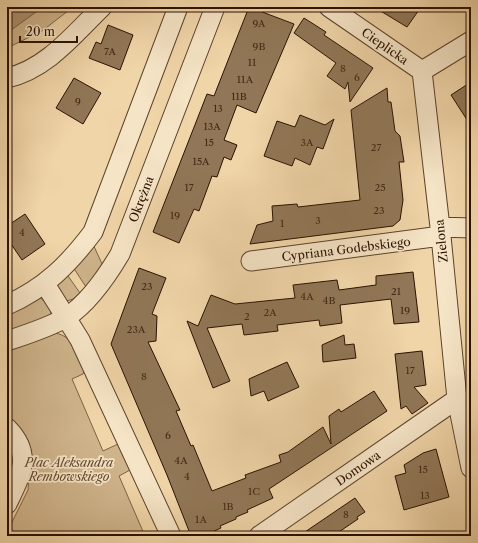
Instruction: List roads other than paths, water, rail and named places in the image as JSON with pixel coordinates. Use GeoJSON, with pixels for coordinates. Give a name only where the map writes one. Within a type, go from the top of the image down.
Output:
{"type":"FeatureCollection","features":[{"type":"Feature","properties":{"kind":"street"},"geometry":{"type":"LineString","coordinates":[[7,78],[18,75],[45,62],[102,7]]}},
{"type":"Feature","properties":{"kind":"street"},"geometry":{"type":"LineString","coordinates":[[7,305],[24,298],[45,284],[73,258],[93,232],[178,7]]}},
{"type":"Feature","properties":{"kind":"street","name":"Okrężna"},"geometry":{"type":"LineString","coordinates":[[7,341],[23,336],[67,317],[91,295],[120,254],[215,7]]}},
{"type":"Feature","properties":{"kind":"street","name":"Cieplicka"},"geometry":{"type":"LineString","coordinates":[[328,7],[422,71]]}},
{"type":"Feature","properties":{"kind":"street"},"geometry":{"type":"LineString","coordinates":[[422,71],[471,41]]}},
{"type":"Feature","properties":{"kind":"street","name":"Zielona"},"geometry":{"type":"LineString","coordinates":[[422,71],[441,232],[457,399],[471,468]]}},
{"type":"Feature","properties":{"kind":"street","name":"Cypriana Godebskiego"},"geometry":{"type":"LineString","coordinates":[[252,261],[471,228]]}},
{"type":"Feature","properties":{"kind":"street"},"geometry":{"type":"LineString","coordinates":[[45,284],[82,342],[171,536]]}},
{"type":"Feature","properties":{"kind":"street","name":"Domowa"},"geometry":{"type":"LineString","coordinates":[[259,536],[457,399]]}},
{"type":"Feature","properties":{"kind":"street"},"geometry":{"type":"LineString","coordinates":[[7,428],[18,438],[23,453],[20,479],[7,504]]}},
{"type":"Feature","properties":{"kind":"park label","name":"Plac Aleksandra Rembowskiego"},"geometry":{"type":"Point","coordinates":[69,469]}}]}
